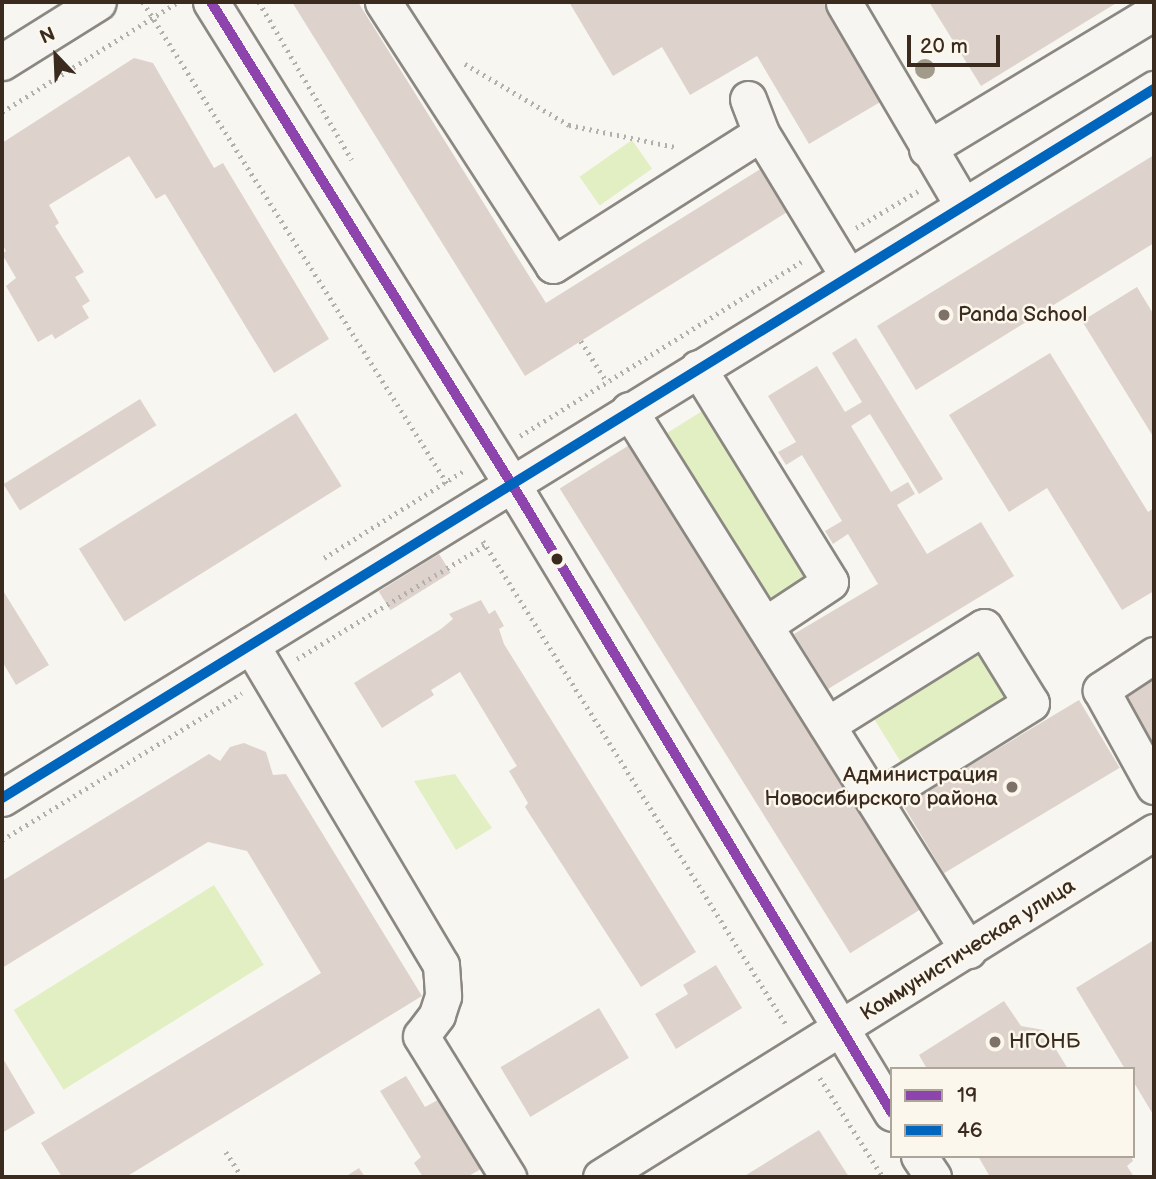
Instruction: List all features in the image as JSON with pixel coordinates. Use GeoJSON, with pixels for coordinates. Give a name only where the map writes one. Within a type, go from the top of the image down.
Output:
{"type":"FeatureCollection","features":[{"type":"Feature","properties":{"kind":"street"},"geometry":{"type":"LineString","coordinates":[[2,62],[98,2]]}},
{"type":"Feature","properties":{"kind":"street"},"geometry":{"type":"LineString","coordinates":[[211,2],[512,484],[839,1031],[890,1110]]}},
{"type":"Feature","properties":{"kind":"street"},"geometry":{"type":"LineString","coordinates":[[383,2],[553,265],[761,133]]}},
{"type":"Feature","properties":{"kind":"street"},"geometry":{"type":"LineString","coordinates":[[844,3],[962,206]]}},
{"type":"Feature","properties":{"kind":"street"},"geometry":{"type":"LineString","coordinates":[[935,162],[1154,12]]}},
{"type":"Feature","properties":{"kind":"street"},"geometry":{"type":"LineString","coordinates":[[2,798],[1154,89]]}},
{"type":"Feature","properties":{"kind":"street"},"geometry":{"type":"LineString","coordinates":[[748,99],[761,133],[848,276]]}},
{"type":"Feature","properties":{"kind":"street"},"geometry":{"type":"LineString","coordinates":[[698,368],[831,582],[765,625]]}},
{"type":"Feature","properties":{"kind":"street"},"geometry":{"type":"LineString","coordinates":[[629,410],[968,950]]}},
{"type":"Feature","properties":{"kind":"street"},"geometry":{"type":"LineString","coordinates":[[828,724],[984,627],[1031,702],[875,800]]}},
{"type":"Feature","properties":{"kind":"street"},"geometry":{"type":"LineString","coordinates":[[251,645],[441,965],[443,996],[437,1015],[421,1036],[508,1177]]}},
{"type":"Feature","properties":{"kind":"street"},"geometry":{"type":"LineString","coordinates":[[1154,655],[1101,690],[1154,786]]}},
{"type":"Feature","properties":{"kind":"street","name":"Коммунистическая улица"},"geometry":{"type":"LineString","coordinates":[[601,1177],[968,950],[1150,843]]}},
{"type":"Feature","properties":{"kind":"street"},"geometry":{"type":"LineString","coordinates":[[920,1158],[933,1177]]}},
{"type":"Feature","properties":{"kind":"path"},"geometry":{"type":"LineString","coordinates":[[143,2],[883,1177]]}},
{"type":"Feature","properties":{"kind":"path"},"geometry":{"type":"LineString","coordinates":[[2,112],[178,2]]}},
{"type":"Feature","properties":{"kind":"path"},"geometry":{"type":"LineString","coordinates":[[461,62],[569,125],[682,149]]}},
{"type":"Feature","properties":{"kind":"path"},"geometry":{"type":"LineString","coordinates":[[446,481],[830,244],[935,162]]}},
{"type":"Feature","properties":{"kind":"path"},"geometry":{"type":"LineString","coordinates":[[581,341],[607,382]]}},
{"type":"Feature","properties":{"kind":"path"},"geometry":{"type":"LineString","coordinates":[[226,1152],[242,1177]]}},
{"type":"Feature","properties":{"kind":"green space"},"geometry":{"type":"Polygon","coordinates":[[[632,140],[652,169],[600,205],[580,177],[632,140]]]}},
{"type":"Feature","properties":{"kind":"green space"},"geometry":{"type":"Polygon","coordinates":[[[707,408],[814,578],[766,608],[660,438],[707,408]]]}},
{"type":"Feature","properties":{"kind":"green space"},"geometry":{"type":"Polygon","coordinates":[[[984,627],[1031,702],[911,778],[864,702],[984,627]]]}},
{"type":"Feature","properties":{"kind":"green space"},"geometry":{"type":"Polygon","coordinates":[[[455,774],[492,828],[456,850],[414,781],[455,774]]]}},
{"type":"Feature","properties":{"kind":"green space"},"geometry":{"type":"Polygon","coordinates":[[[214,885],[264,965],[64,1090],[14,1010],[214,885]]]}},
{"type":"Feature","properties":{"kind":"building"},"geometry":{"type":"Polygon","coordinates":[[[292,2],[358,2],[546,303],[765,166],[792,209],[525,376],[292,2]]]}},
{"type":"Feature","properties":{"kind":"building"},"geometry":{"type":"Polygon","coordinates":[[[569,2],[823,2],[882,101],[809,144],[757,56],[690,95],[662,47],[613,76],[569,2]]]}},
{"type":"Feature","properties":{"kind":"building"},"geometry":{"type":"Polygon","coordinates":[[[929,2],[1118,2],[981,86],[929,2]]]}},
{"type":"Feature","properties":{"kind":"building"},"geometry":{"type":"Polygon","coordinates":[[[134,58],[153,63],[214,168],[223,163],[329,339],[274,373],[165,194],[156,199],[129,156],[49,205],[59,223],[55,226],[84,272],[75,277],[90,301],[82,306],[89,318],[55,339],[52,334],[38,342],[6,286],[16,278],[2,254],[6,251],[2,244],[2,143],[134,58]]]}},
{"type":"Feature","properties":{"kind":"building"},"geometry":{"type":"Polygon","coordinates":[[[1154,155],[1154,243],[916,390],[877,326],[1154,155]]]}},
{"type":"Feature","properties":{"kind":"building"},"geometry":{"type":"Polygon","coordinates":[[[1137,287],[1154,315],[1154,438],[1082,321],[1137,287]]]}},
{"type":"Feature","properties":{"kind":"building"},"geometry":{"type":"Polygon","coordinates":[[[856,338],[943,479],[919,494],[870,414],[851,426],[891,492],[908,482],[915,494],[897,505],[927,554],[981,522],[1014,576],[828,689],[794,634],[878,584],[848,534],[833,544],[825,531],[842,521],[802,455],[786,465],[778,452],[796,442],[768,396],[817,366],[845,412],[862,402],[832,353],[856,338]]]}},
{"type":"Feature","properties":{"kind":"building"},"geometry":{"type":"Polygon","coordinates":[[[1050,353],[1148,512],[1154,508],[1154,591],[1122,610],[1047,488],[1009,512],[949,415],[1050,353]]]}},
{"type":"Feature","properties":{"kind":"building"},"geometry":{"type":"Polygon","coordinates":[[[140,399],[156,425],[20,511],[3,484],[140,399]]]}},
{"type":"Feature","properties":{"kind":"building"},"geometry":{"type":"Polygon","coordinates":[[[296,413],[342,486],[124,622],[79,549],[296,413]]]}},
{"type":"Feature","properties":{"kind":"building"},"geometry":{"type":"Polygon","coordinates":[[[631,444],[921,909],[850,953],[560,489],[631,444]]]}},
{"type":"Feature","properties":{"kind":"building"},"geometry":{"type":"Polygon","coordinates":[[[439,554],[451,573],[390,610],[379,592],[439,554]]]}},
{"type":"Feature","properties":{"kind":"building"},"geometry":{"type":"Polygon","coordinates":[[[2,589],[49,665],[16,685],[2,661],[2,589]]]}},
{"type":"Feature","properties":{"kind":"building"},"geometry":{"type":"Polygon","coordinates":[[[481,600],[489,614],[495,610],[504,626],[499,629],[504,644],[696,952],[641,987],[525,807],[528,803],[509,771],[517,766],[460,672],[431,690],[434,695],[382,728],[354,683],[441,629],[453,619],[449,614],[481,600]]]}},
{"type":"Feature","properties":{"kind":"building"},"geometry":{"type":"Polygon","coordinates":[[[1154,665],[1154,753],[1115,689],[1154,665]]]}},
{"type":"Feature","properties":{"kind":"building","name":"Администрация Новосибирского района"},"geometry":{"type":"Polygon","coordinates":[[[1079,700],[1120,768],[944,873],[903,806],[1079,700]]]}},
{"type":"Feature","properties":{"kind":"building"},"geometry":{"type":"Polygon","coordinates":[[[244,743],[266,752],[273,775],[286,774],[422,996],[126,1177],[62,1177],[41,1143],[321,973],[247,851],[208,842],[2,968],[2,881],[209,754],[220,761],[230,747],[244,743]]]}},
{"type":"Feature","properties":{"kind":"building"},"geometry":{"type":"Polygon","coordinates":[[[1154,940],[1154,1116],[1135,1084],[1135,1067],[1124,1067],[1076,988],[1154,940]]]}},
{"type":"Feature","properties":{"kind":"building"},"geometry":{"type":"Polygon","coordinates":[[[716,965],[742,1008],[676,1049],[655,1014],[688,994],[683,985],[716,965]]]}},
{"type":"Feature","properties":{"kind":"building","name":"НГОНБ"},"geometry":{"type":"Polygon","coordinates":[[[1004,1001],[1021,1026],[1044,1030],[1067,1067],[926,1067],[919,1055],[1004,1001]]]}},
{"type":"Feature","properties":{"kind":"building"},"geometry":{"type":"Polygon","coordinates":[[[599,1008],[629,1058],[530,1117],[500,1067],[599,1008]]]}},
{"type":"Feature","properties":{"kind":"building"},"geometry":{"type":"Polygon","coordinates":[[[2,1057],[35,1113],[2,1133],[2,1057]]]}},
{"type":"Feature","properties":{"kind":"building"},"geometry":{"type":"Polygon","coordinates":[[[406,1076],[425,1107],[445,1096],[488,1165],[467,1177],[423,1177],[414,1163],[421,1157],[380,1091],[406,1076]]]}},
{"type":"Feature","properties":{"kind":"building"},"geometry":{"type":"Polygon","coordinates":[[[819,1130],[849,1177],[743,1177],[796,1144],[819,1130]]]}},
{"type":"Feature","properties":{"kind":"building"},"geometry":{"type":"Polygon","coordinates":[[[979,1158],[1132,1158],[1133,1161],[1127,1166],[1134,1177],[990,1177],[979,1158]]]}},
{"type":"Feature","properties":{"kind":"building"},"geometry":{"type":"Polygon","coordinates":[[[359,1168],[365,1177],[345,1177],[359,1168]]]}},
{"type":"Feature","properties":{"kind":"transit line","name":"19"},"geometry":{"type":"LineString","coordinates":[[211,2],[521,499],[890,1110]]}},
{"type":"Feature","properties":{"kind":"transit line","name":"46"},"geometry":{"type":"LineString","coordinates":[[2,798],[1154,89]]}},
{"type":"Feature","properties":{"kind":"place","name":"Panda School"},"geometry":{"type":"Point","coordinates":[944,315]}},
{"type":"Feature","properties":{"kind":"place","name":"Администрация Новосибирского района"},"geometry":{"type":"Point","coordinates":[1012,787]}},
{"type":"Feature","properties":{"kind":"place","name":"НГОНБ"},"geometry":{"type":"Point","coordinates":[995,1042]}}]}
